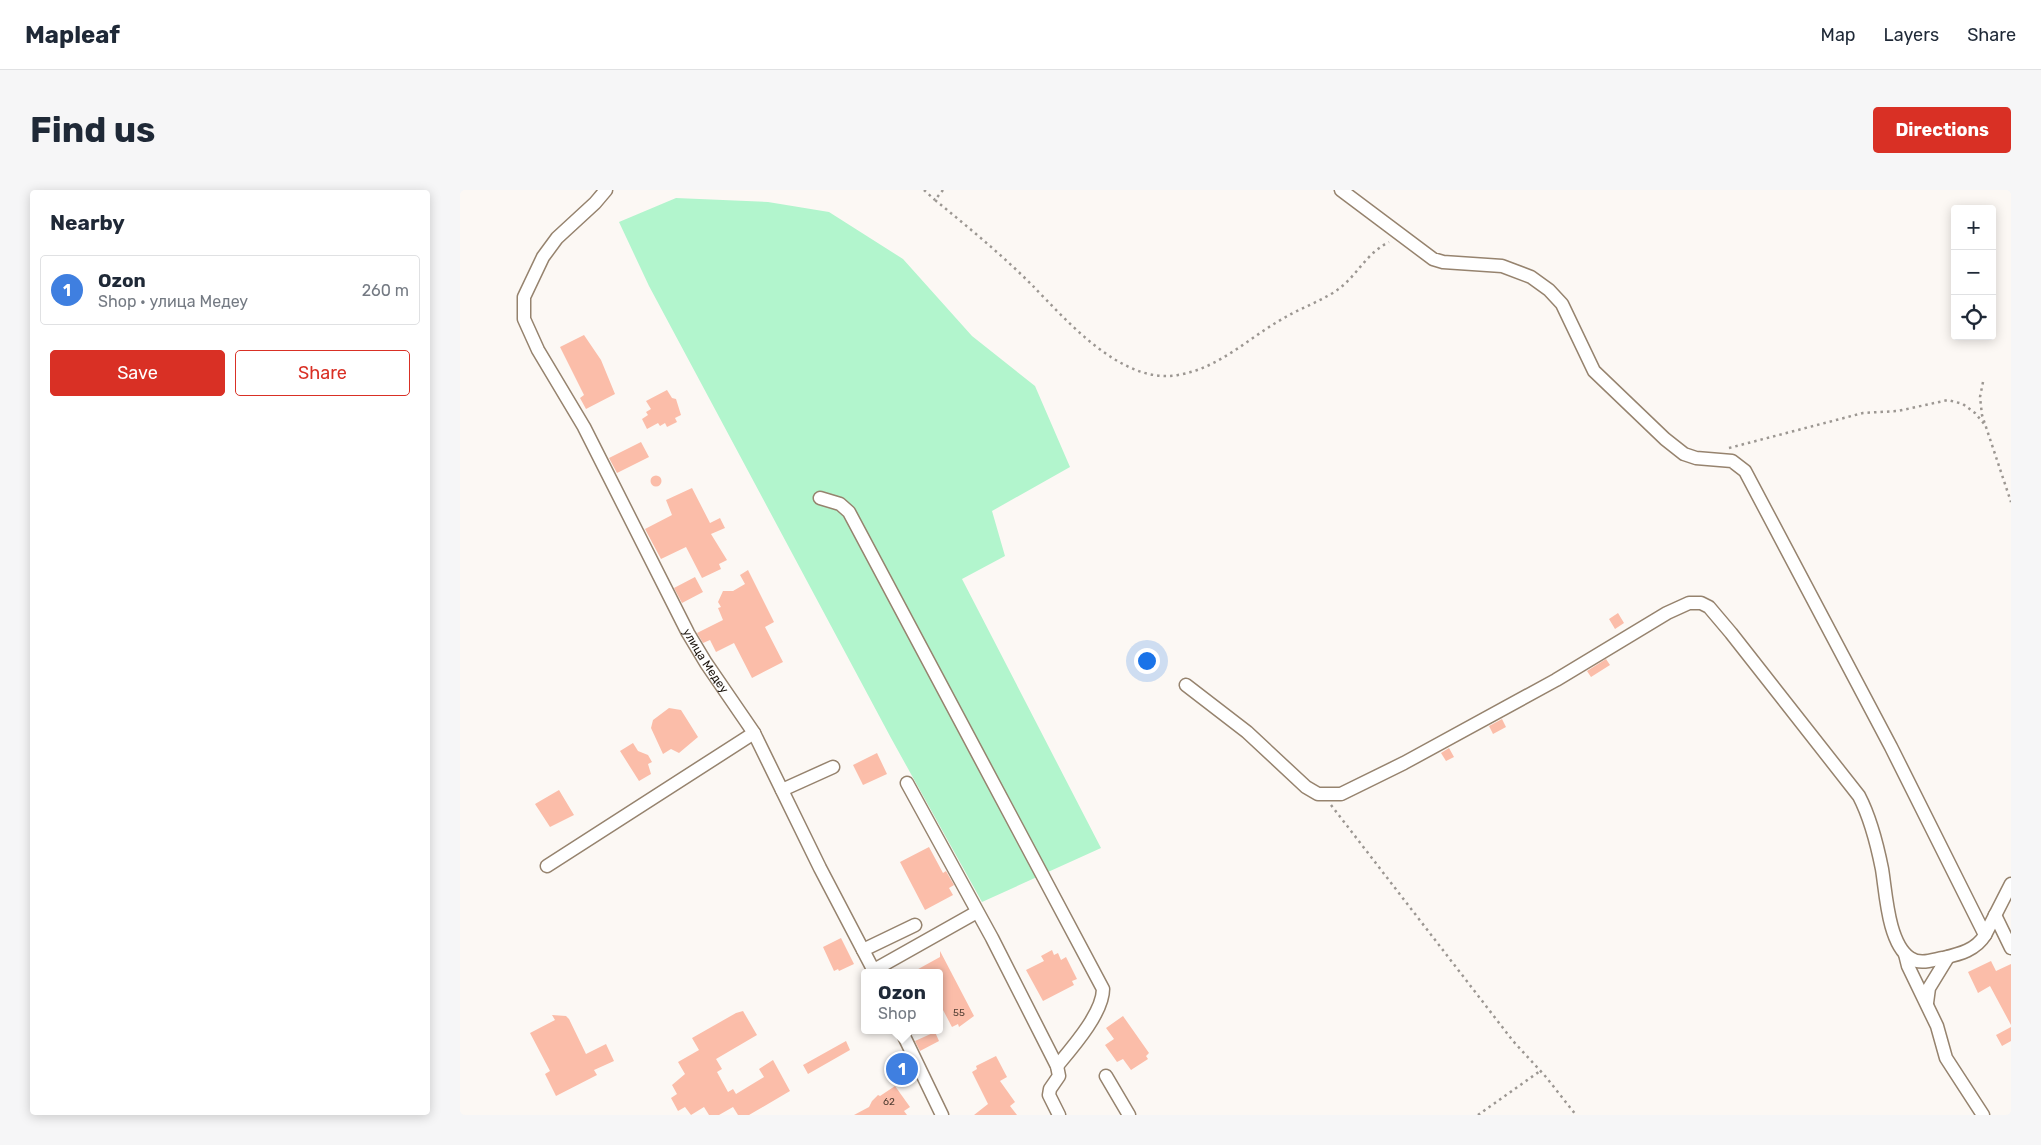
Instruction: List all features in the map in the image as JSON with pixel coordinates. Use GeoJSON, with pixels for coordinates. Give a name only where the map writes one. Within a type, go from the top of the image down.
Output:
{"type":"FeatureCollection","features":[{"type":"Feature","properties":{"kind":"street","name":"улица Медеу"},"geometry":{"type":"LineString","coordinates":[[606,190],[595,203],[557,238],[543,257],[531,282],[523,308],[524,320],[538,350],[584,427],[688,633],[706,663],[754,733],[874,969]]}},
{"type":"Feature","properties":{"kind":"street"},"geometry":{"type":"LineString","coordinates":[[1341,190],[1433,259],[1443,262],[1502,266],[1531,277],[1549,290],[1562,304],[1594,371],[1665,439],[1684,454],[1696,458],[1732,461],[1745,471],[1891,747],[1986,935]]}},
{"type":"Feature","properties":{"kind":"street"},"geometry":{"type":"LineString","coordinates":[[820,498],[840,504],[849,512],[1103,989],[1103,995],[1090,1023],[1076,1045],[1056,1066]]}},
{"type":"Feature","properties":{"kind":"street"},"geometry":{"type":"LineString","coordinates":[[1186,685],[1247,732],[1306,787],[1318,794],[1341,794],[1404,763],[1556,680],[1667,613],[1689,603],[1701,602],[1708,606],[1731,633],[1859,796],[1872,826],[1894,933],[1927,1003],[1946,1058],[1983,1115]]}},
{"type":"Feature","properties":{"kind":"street"},"geometry":{"type":"LineString","coordinates":[[547,866],[754,733]]}},
{"type":"Feature","properties":{"kind":"street"},"geometry":{"type":"LineString","coordinates":[[782,790],[833,767]]}},
{"type":"Feature","properties":{"kind":"street"},"geometry":{"type":"LineString","coordinates":[[907,783],[977,912],[1056,1066],[1059,1076],[1050,1088],[1048,1095],[1059,1115]]}},
{"type":"Feature","properties":{"kind":"street"},"geometry":{"type":"LineString","coordinates":[[1905,954],[1920,962],[1969,951],[1981,942],[1986,935],[1994,915],[2011,884]]}},
{"type":"Feature","properties":{"kind":"street"},"geometry":{"type":"LineString","coordinates":[[878,969],[977,912]]}},
{"type":"Feature","properties":{"kind":"street"},"geometry":{"type":"LineString","coordinates":[[1994,915],[2011,948]]}},
{"type":"Feature","properties":{"kind":"street"},"geometry":{"type":"LineString","coordinates":[[864,950],[915,924]]}},
{"type":"Feature","properties":{"kind":"street"},"geometry":{"type":"LineString","coordinates":[[1927,1003],[1929,988],[1948,957]]}},
{"type":"Feature","properties":{"kind":"street"},"geometry":{"type":"LineString","coordinates":[[904,1034],[942,1115]]}},
{"type":"Feature","properties":{"kind":"street"},"geometry":{"type":"LineString","coordinates":[[1106,1076],[1128,1115]]}},
{"type":"Feature","properties":{"kind":"path"},"geometry":{"type":"LineString","coordinates":[[924,190],[985,242],[1069,323],[1098,347],[1137,371],[1159,377],[1179,375],[1201,368],[1237,350],[1282,318],[1343,287],[1367,256],[1382,246],[1403,238]]}},
{"type":"Feature","properties":{"kind":"path"},"geometry":{"type":"LineString","coordinates":[[936,200],[943,190]]}},
{"type":"Feature","properties":{"kind":"path"},"geometry":{"type":"LineString","coordinates":[[1983,382],[1980,397],[1985,425],[2011,502]]}},
{"type":"Feature","properties":{"kind":"path"},"geometry":{"type":"LineString","coordinates":[[1720,450],[1863,413],[1898,412],[1948,400],[1963,404],[1975,413],[1985,425]]}},
{"type":"Feature","properties":{"kind":"path"},"geometry":{"type":"LineString","coordinates":[[1336,811],[1514,1041],[1576,1115]]}},
{"type":"Feature","properties":{"kind":"path"},"geometry":{"type":"LineString","coordinates":[[1478,1115],[1540,1072]]}},
{"type":"Feature","properties":{"kind":"green space"},"geometry":{"type":"Polygon","coordinates":[[[676,198],[768,202],[829,212],[903,259],[972,336],[1035,386],[1070,467],[992,511],[1005,556],[962,579],[1101,848],[982,902],[891,738],[649,286],[619,222],[676,198]]]}},
{"type":"Feature","properties":{"kind":"building"},"geometry":{"type":"Polygon","coordinates":[[[584,335],[601,360],[615,394],[586,409],[580,398],[584,395],[560,347],[584,335]]]}},
{"type":"Feature","properties":{"kind":"building"},"geometry":{"type":"Polygon","coordinates":[[[667,390],[672,398],[676,399],[681,415],[675,418],[677,422],[667,427],[665,423],[660,426],[658,423],[647,429],[642,419],[648,415],[646,412],[651,409],[646,401],[667,390]]]}},
{"type":"Feature","properties":{"kind":"building"},"geometry":{"type":"Polygon","coordinates":[[[641,442],[649,457],[617,473],[609,458],[641,442]]]}},
{"type":"Feature","properties":{"kind":"building"},"geometry":{"type":"Polygon","coordinates":[[[654,476],[658,476],[661,481],[660,485],[654,486],[651,483],[651,479],[654,476]]]}},
{"type":"Feature","properties":{"kind":"building"},"geometry":{"type":"Polygon","coordinates":[[[692,488],[710,523],[720,518],[725,528],[711,534],[727,560],[719,564],[721,569],[702,578],[686,547],[661,559],[645,529],[672,515],[666,500],[692,488]]]}},
{"type":"Feature","properties":{"kind":"building"},"geometry":{"type":"Polygon","coordinates":[[[748,570],[774,622],[765,627],[783,662],[752,678],[734,643],[716,652],[710,640],[703,643],[697,633],[723,620],[718,608],[721,607],[718,602],[723,591],[733,591],[745,584],[740,575],[748,570]]]}},
{"type":"Feature","properties":{"kind":"building"},"geometry":{"type":"Polygon","coordinates":[[[695,577],[703,592],[682,603],[674,588],[695,577]]]}},
{"type":"Feature","properties":{"kind":"building"},"geometry":{"type":"Polygon","coordinates":[[[1618,613],[1624,623],[1615,629],[1609,619],[1618,613]]]}},
{"type":"Feature","properties":{"kind":"building"},"geometry":{"type":"Polygon","coordinates":[[[1606,659],[1610,665],[1591,677],[1587,671],[1606,659]]]}},
{"type":"Feature","properties":{"kind":"building"},"geometry":{"type":"Polygon","coordinates":[[[669,708],[681,710],[698,737],[679,753],[671,749],[663,754],[651,728],[653,720],[669,708]]]}},
{"type":"Feature","properties":{"kind":"building"},"geometry":{"type":"Polygon","coordinates":[[[1502,719],[1506,727],[1493,734],[1489,726],[1502,719]]]}},
{"type":"Feature","properties":{"kind":"building"},"geometry":{"type":"Polygon","coordinates":[[[633,743],[638,751],[648,755],[652,762],[648,764],[651,774],[639,781],[620,751],[633,743]]]}},
{"type":"Feature","properties":{"kind":"building"},"geometry":{"type":"Polygon","coordinates":[[[1449,748],[1454,757],[1446,761],[1441,753],[1449,748]]]}},
{"type":"Feature","properties":{"kind":"building"},"geometry":{"type":"Polygon","coordinates":[[[877,753],[887,774],[863,785],[853,765],[877,753]]]}},
{"type":"Feature","properties":{"kind":"building"},"geometry":{"type":"Polygon","coordinates":[[[559,790],[574,815],[550,827],[535,804],[559,790]]]}},
{"type":"Feature","properties":{"kind":"building"},"geometry":{"type":"Polygon","coordinates":[[[929,847],[943,873],[946,871],[954,885],[949,888],[953,895],[925,910],[900,862],[929,847]]]}},
{"type":"Feature","properties":{"kind":"building"},"geometry":{"type":"Polygon","coordinates":[[[841,938],[854,964],[839,971],[838,969],[834,971],[823,947],[841,938]]]}},
{"type":"Feature","properties":{"kind":"building"},"geometry":{"type":"Polygon","coordinates":[[[1052,950],[1054,955],[1058,953],[1061,960],[1066,957],[1077,979],[1072,981],[1074,985],[1043,1001],[1026,970],[1044,961],[1041,956],[1052,950]]]}},
{"type":"Feature","properties":{"kind":"building"},"geometry":{"type":"Polygon","coordinates":[[[940,951],[974,1016],[959,1027],[958,1024],[952,1027],[943,1010],[943,969],[918,969],[940,957],[940,951]]]}},
{"type":"Feature","properties":{"kind":"building"},"geometry":{"type":"Polygon","coordinates":[[[1991,961],[1996,971],[2011,964],[2011,1025],[1990,986],[1978,993],[1968,972],[1991,961]]]}},
{"type":"Feature","properties":{"kind":"building"},"geometry":{"type":"Polygon","coordinates":[[[743,1011],[757,1035],[716,1059],[722,1069],[717,1072],[728,1092],[733,1089],[736,1094],[764,1077],[759,1069],[773,1060],[790,1091],[749,1115],[738,1115],[733,1107],[719,1115],[709,1115],[704,1107],[691,1115],[685,1107],[678,1111],[671,1098],[677,1094],[672,1085],[685,1074],[678,1062],[699,1050],[692,1038],[736,1013],[743,1011]]]}},
{"type":"Feature","properties":{"kind":"building"},"geometry":{"type":"Polygon","coordinates":[[[552,1015],[566,1016],[569,1019],[586,1054],[606,1044],[614,1061],[594,1070],[597,1075],[556,1096],[545,1074],[550,1071],[530,1033],[555,1020],[552,1015]]]}},
{"type":"Feature","properties":{"kind":"building"},"geometry":{"type":"Polygon","coordinates":[[[1123,1016],[1149,1053],[1146,1056],[1148,1059],[1131,1070],[1123,1059],[1117,1062],[1105,1045],[1114,1039],[1106,1028],[1123,1016]]]}},
{"type":"Feature","properties":{"kind":"building"},"geometry":{"type":"Polygon","coordinates":[[[2011,1027],[2011,1041],[2002,1046],[1996,1035],[2011,1027]]]}},
{"type":"Feature","properties":{"kind":"building"},"geometry":{"type":"Polygon","coordinates":[[[931,1034],[936,1034],[939,1041],[920,1051],[915,1041],[931,1034]]]}},
{"type":"Feature","properties":{"kind":"building"},"geometry":{"type":"Polygon","coordinates":[[[846,1041],[850,1050],[808,1074],[803,1065],[846,1041]]]}},
{"type":"Feature","properties":{"kind":"building"},"geometry":{"type":"Polygon","coordinates":[[[900,1054],[911,1069],[896,1078],[888,1063],[900,1054]]]}},
{"type":"Feature","properties":{"kind":"building"},"geometry":{"type":"Polygon","coordinates":[[[996,1056],[1007,1077],[1000,1081],[1015,1102],[1010,1106],[1017,1115],[974,1115],[988,1104],[972,1072],[977,1069],[976,1066],[996,1056]]]}},
{"type":"Feature","properties":{"kind":"building"},"geometry":{"type":"Polygon","coordinates":[[[895,1086],[910,1107],[904,1111],[907,1115],[854,1115],[869,1107],[878,1095],[880,1096],[895,1086]]]}},
{"type":"Feature","properties":{"kind":"place","name":"Ozon"},"geometry":{"type":"Point","coordinates":[902,1069]}}]}
